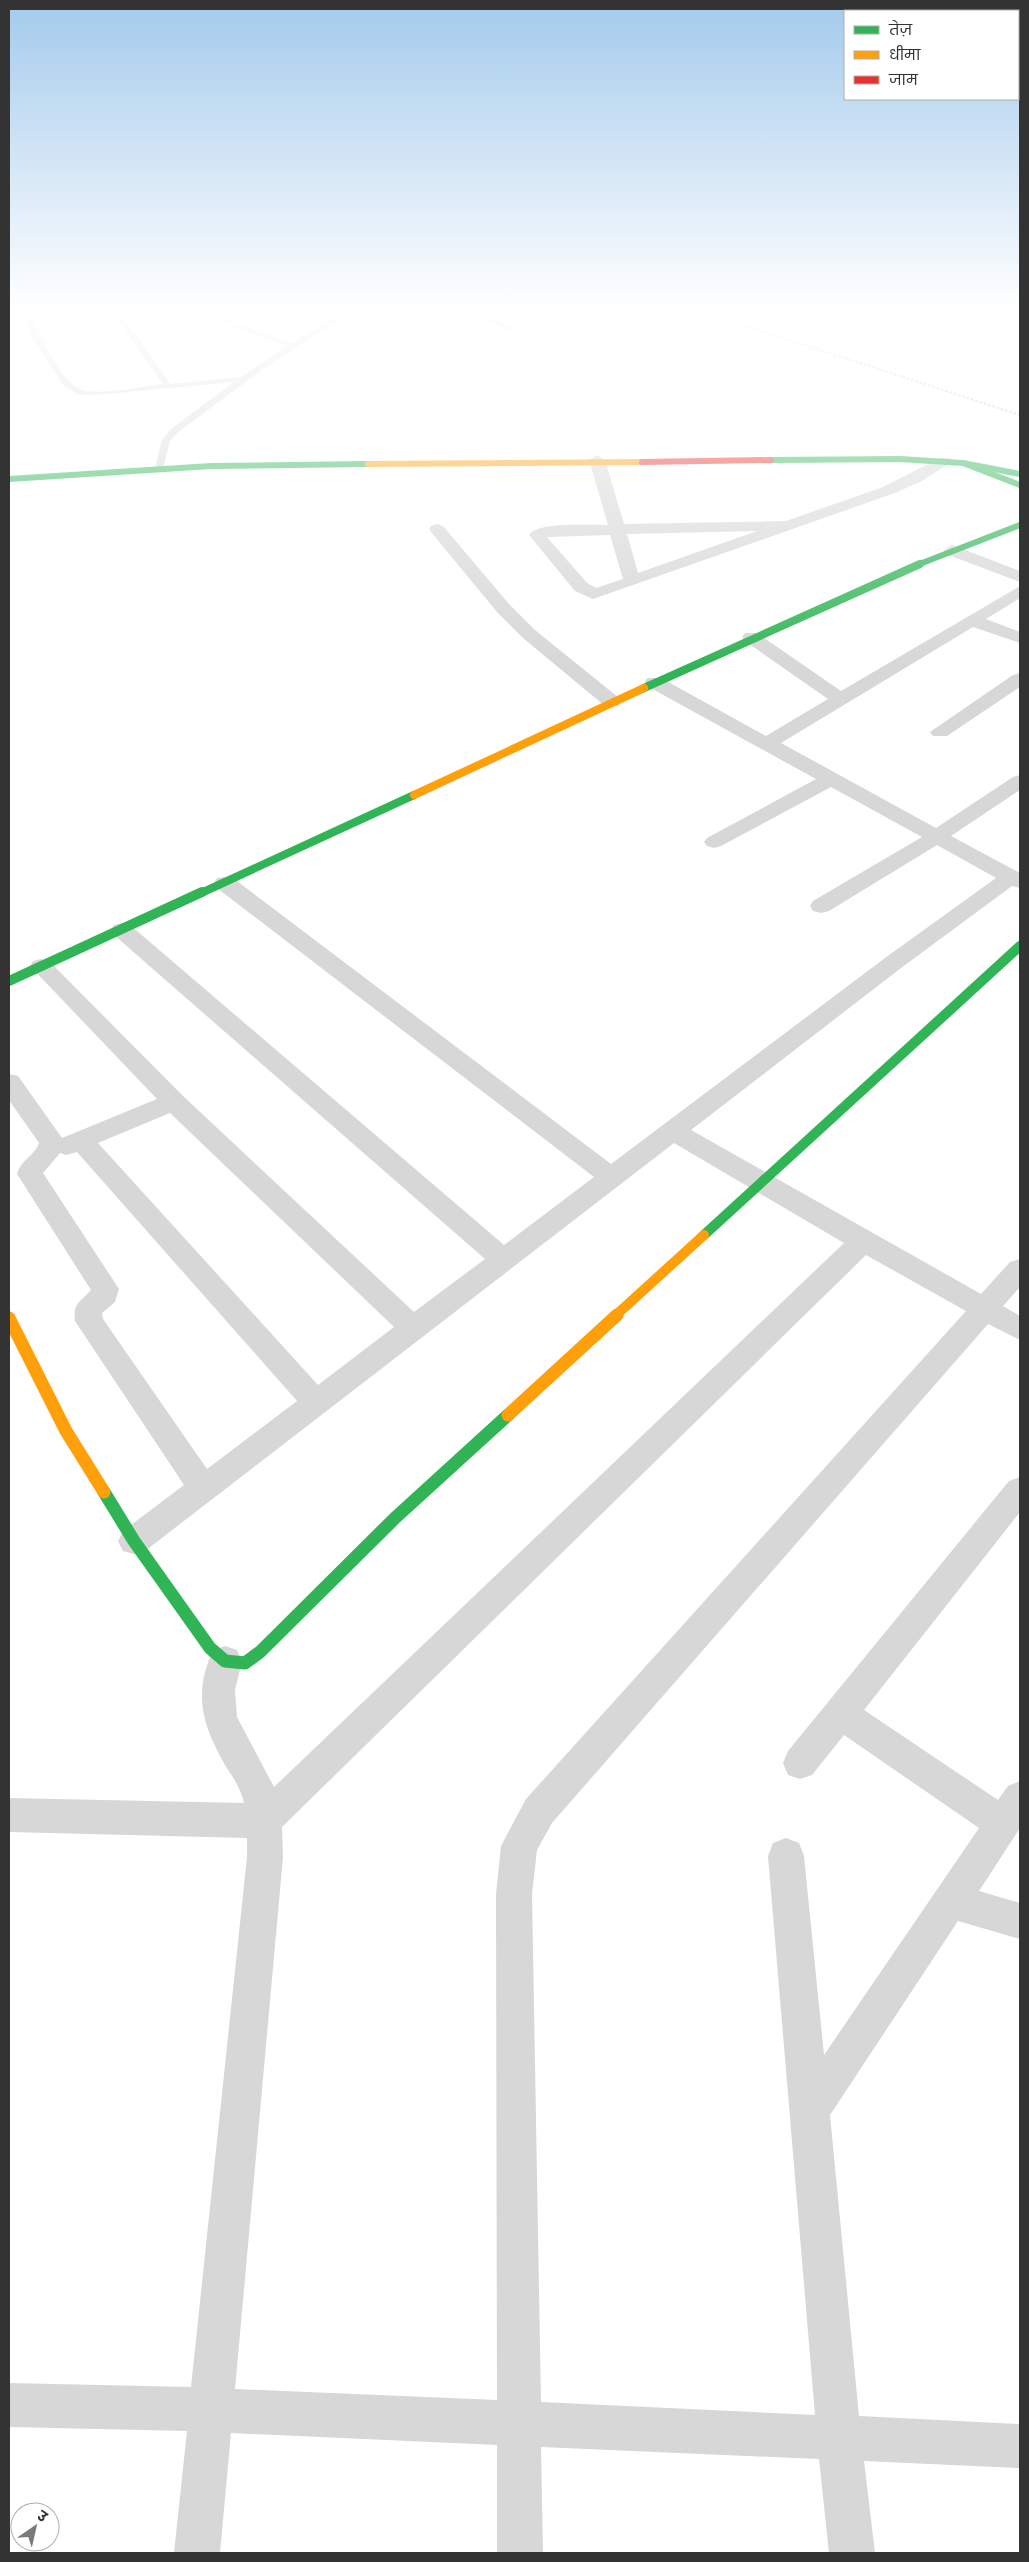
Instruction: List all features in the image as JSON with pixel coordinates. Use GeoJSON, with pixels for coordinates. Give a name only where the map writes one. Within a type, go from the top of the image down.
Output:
{"type":"FeatureCollection","features":[{"type":"Feature","properties":{"kind":"main road"},"geometry":{"type":"LineString","coordinates":[[9,479],[159,468],[338,463],[597,460],[900,459],[963,463],[1020,474]]}},
{"type":"Feature","properties":{"kind":"main road"},"geometry":{"type":"LineString","coordinates":[[963,463],[1020,485]]}},
{"type":"Feature","properties":{"kind":"main road"},"geometry":{"type":"LineString","coordinates":[[9,981],[226,883],[751,637],[952,550],[1019,527]]}},
{"type":"Feature","properties":{"kind":"main road"},"geometry":{"type":"LineString","coordinates":[[9,1318],[66,1431],[134,1541],[210,1648],[225,1661],[245,1663],[260,1652],[395,1518],[1020,946]]}},
{"type":"Feature","properties":{"kind":"street"},"geometry":{"type":"LineString","coordinates":[[597,460],[632,581]]}},
{"type":"Feature","properties":{"kind":"street"},"geometry":{"type":"LineString","coordinates":[[785,526],[548,531],[537,535],[581,587],[587,592],[599,593],[889,490],[916,478],[945,461]]}},
{"type":"Feature","properties":{"kind":"street"},"geometry":{"type":"LineString","coordinates":[[437,529],[503,608],[529,634],[612,702]]}},
{"type":"Feature","properties":{"kind":"street"},"geometry":{"type":"LineString","coordinates":[[952,550],[1020,577]]}},
{"type":"Feature","properties":{"kind":"street"},"geometry":{"type":"LineString","coordinates":[[766,744],[1020,591]]}},
{"type":"Feature","properties":{"kind":"street"},"geometry":{"type":"LineString","coordinates":[[972,620],[1020,638]]}},
{"type":"Feature","properties":{"kind":"street"},"geometry":{"type":"LineString","coordinates":[[751,637],[841,699]]}},
{"type":"Feature","properties":{"kind":"street"},"geometry":{"type":"LineString","coordinates":[[940,732],[1020,680]]}},
{"type":"Feature","properties":{"kind":"street"},"geometry":{"type":"LineString","coordinates":[[134,1541],[893,963],[1016,880],[654,682]]}},
{"type":"Feature","properties":{"kind":"street"},"geometry":{"type":"LineString","coordinates":[[714,842],[830,779]]}},
{"type":"Feature","properties":{"kind":"street"},"geometry":{"type":"LineString","coordinates":[[822,906],[936,837],[1020,781]]}},
{"type":"Feature","properties":{"kind":"street"},"geometry":{"type":"LineString","coordinates":[[226,883],[611,1178]]}},
{"type":"Feature","properties":{"kind":"street"},"geometry":{"type":"LineString","coordinates":[[122,930],[504,1260]]}},
{"type":"Feature","properties":{"kind":"street"},"geometry":{"type":"LineString","coordinates":[[41,966],[174,1102],[413,1328]]}},
{"type":"Feature","properties":{"kind":"street"},"geometry":{"type":"LineString","coordinates":[[9,1082],[52,1142],[49,1153]]}},
{"type":"Feature","properties":{"kind":"street"},"geometry":{"type":"LineString","coordinates":[[174,1102],[49,1153],[35,1164],[30,1174],[105,1289],[105,1295],[88,1309],[89,1321],[203,1488]]}},
{"type":"Feature","properties":{"kind":"street"},"geometry":{"type":"LineString","coordinates":[[673,1131],[760,1183],[1020,1329]]}},
{"type":"Feature","properties":{"kind":"street"},"geometry":{"type":"LineString","coordinates":[[81,1140],[316,1401]]}},
{"type":"Feature","properties":{"kind":"street"},"geometry":{"type":"LineString","coordinates":[[9,1817],[264,1821],[863,1241]]}},
{"type":"Feature","properties":{"kind":"street"},"geometry":{"type":"LineString","coordinates":[[520,2553],[514,1894],[519,1846],[539,1811],[1020,1269]]}},
{"type":"Feature","properties":{"kind":"street"},"geometry":{"type":"LineString","coordinates":[[800,1764],[1020,1490]]}},
{"type":"Feature","properties":{"kind":"street"},"geometry":{"type":"LineString","coordinates":[[197,2553],[264,1867],[264,1821],[258,1789],[222,1726],[218,1709],[218,1690],[225,1661]]}},
{"type":"Feature","properties":{"kind":"street"},"geometry":{"type":"LineString","coordinates":[[809,2111],[1011,1811],[840,1713]]}},
{"type":"Feature","properties":{"kind":"street"},"geometry":{"type":"LineString","coordinates":[[786,1856],[839,2439],[852,2553]]}},
{"type":"Feature","properties":{"kind":"street"},"geometry":{"type":"LineString","coordinates":[[951,1901],[1020,1921]]}},
{"type":"Feature","properties":{"kind":"street"},"geometry":{"type":"LineString","coordinates":[[9,2405],[212,2410],[1020,2446]]}},
{"type":"Feature","properties":{"kind":"lane"},"geometry":{"type":"LineString","coordinates":[[159,468],[166,440],[179,430]]}},
{"type":"Feature","properties":{"kind":"traffic: fast"},"geometry":{"type":"LineString","coordinates":[[771,460],[900,459],[963,463],[1020,485]]}},
{"type":"Feature","properties":{"kind":"traffic: fast"},"geometry":{"type":"LineString","coordinates":[[963,463],[1020,474]]}},
{"type":"Feature","properties":{"kind":"traffic: fast"},"geometry":{"type":"LineString","coordinates":[[9,479],[211,466],[368,464]]}},
{"type":"Feature","properties":{"kind":"traffic: fast"},"geometry":{"type":"LineString","coordinates":[[644,688],[877,582],[1020,525]]}},
{"type":"Feature","properties":{"kind":"traffic: fast"},"geometry":{"type":"LineString","coordinates":[[9,981],[414,795]]}},
{"type":"Feature","properties":{"kind":"traffic: fast"},"geometry":{"type":"LineString","coordinates":[[704,1235],[1020,946]]}},
{"type":"Feature","properties":{"kind":"traffic: fast"},"geometry":{"type":"LineString","coordinates":[[104,1492],[134,1541],[210,1648],[225,1661],[245,1663],[260,1652],[395,1518],[508,1415]]}},
{"type":"Feature","properties":{"kind":"traffic: slow"},"geometry":{"type":"LineString","coordinates":[[368,464],[642,462]]}},
{"type":"Feature","properties":{"kind":"traffic: slow"},"geometry":{"type":"LineString","coordinates":[[414,795],[644,688]]}},
{"type":"Feature","properties":{"kind":"traffic: slow"},"geometry":{"type":"LineString","coordinates":[[508,1415],[704,1235]]}},
{"type":"Feature","properties":{"kind":"traffic: slow"},"geometry":{"type":"LineString","coordinates":[[9,1318],[66,1431],[104,1492]]}},
{"type":"Feature","properties":{"kind":"traffic: jam"},"geometry":{"type":"LineString","coordinates":[[642,462],[771,460]]}}]}
